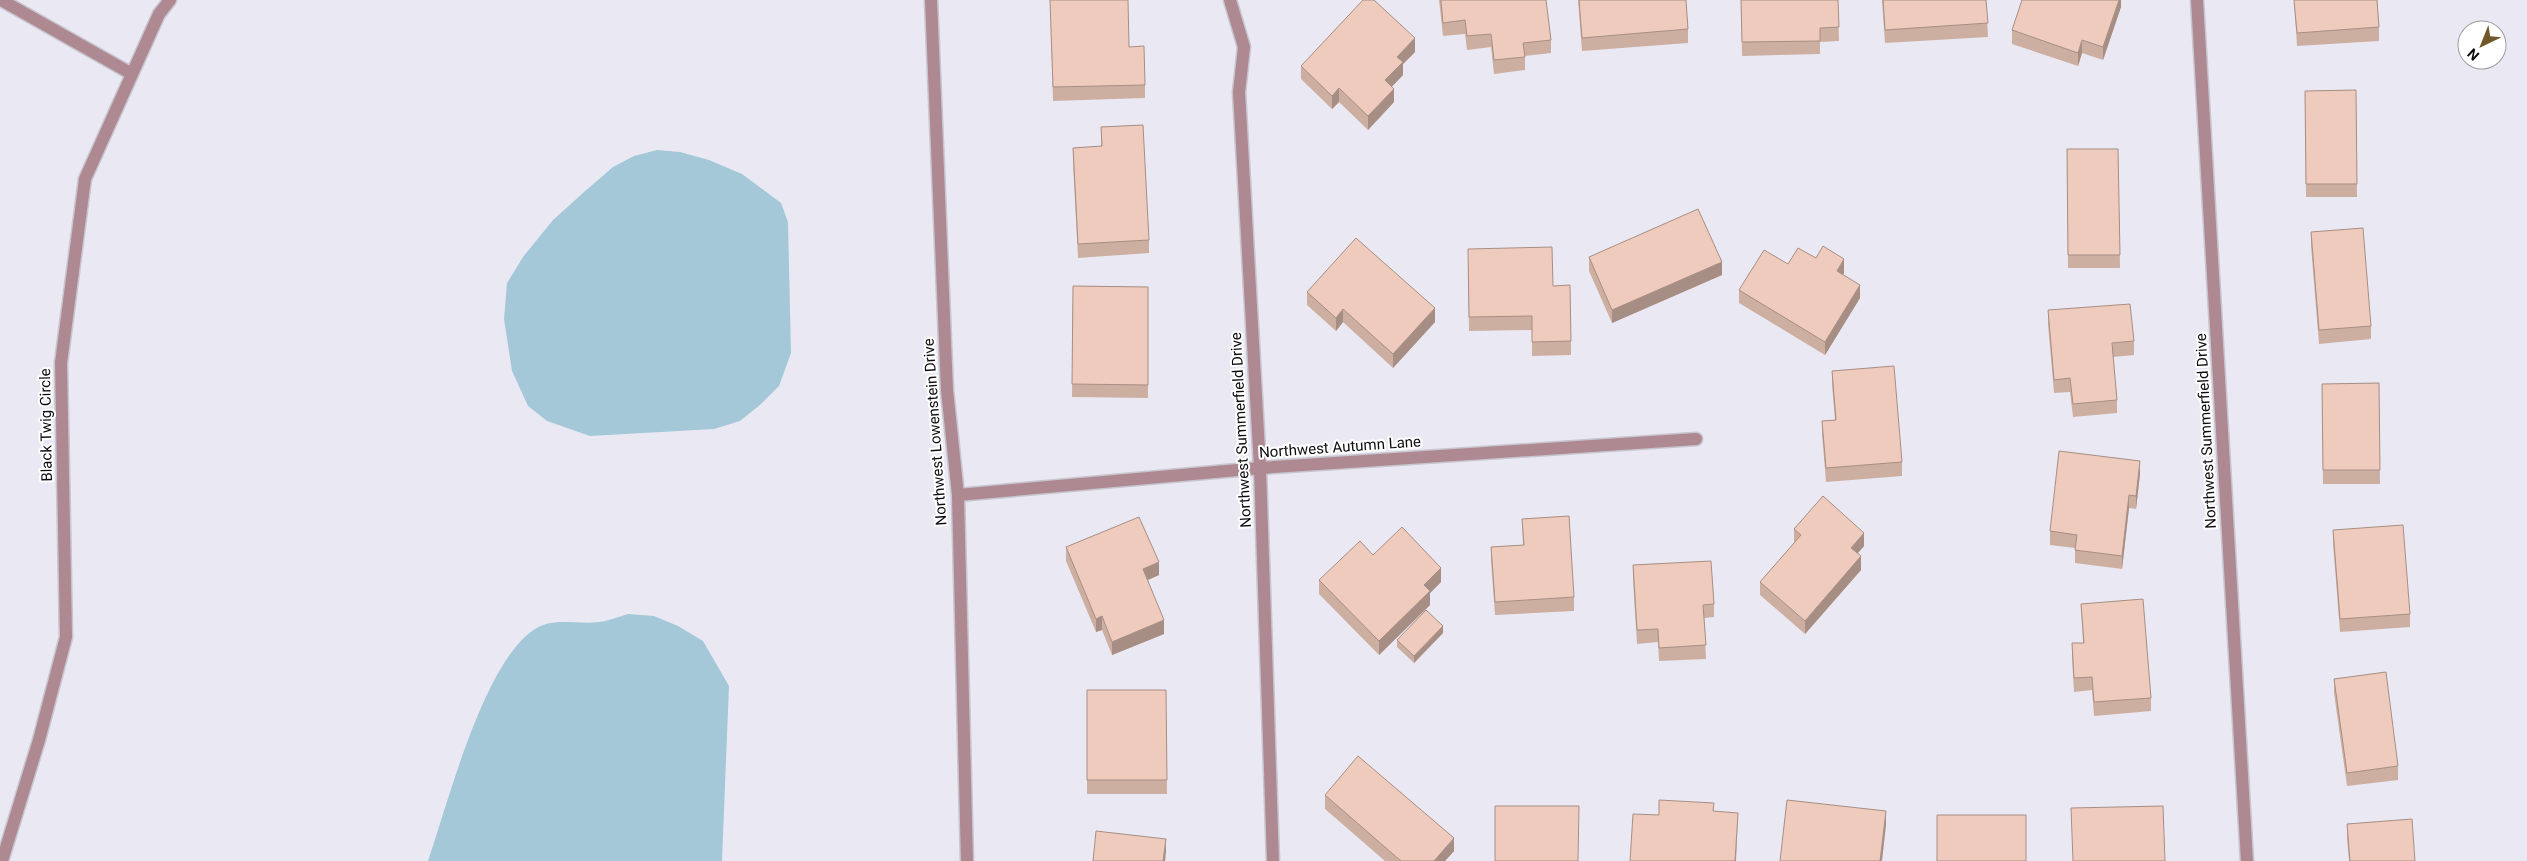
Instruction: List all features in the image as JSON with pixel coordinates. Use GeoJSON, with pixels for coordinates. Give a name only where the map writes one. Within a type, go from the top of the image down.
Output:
{"type":"FeatureCollection","features":[{"type":"Feature","properties":{"kind":"street"},"geometry":{"type":"LineString","coordinates":[[1,0],[132,74]]}},
{"type":"Feature","properties":{"kind":"street","name":"Black Twig Circle"},"geometry":{"type":"LineString","coordinates":[[2,861],[39,740],[66,637],[61,363],[85,179],[159,14],[170,0]]}},
{"type":"Feature","properties":{"kind":"street","name":"Northwest Lowenstein Drive"},"geometry":{"type":"LineString","coordinates":[[932,0],[946,390],[958,495],[967,861]]}},
{"type":"Feature","properties":{"kind":"street","name":"Northwest Summerfield Drive"},"geometry":{"type":"LineString","coordinates":[[1230,0],[1244,46],[1239,92],[1260,468],[1272,861]]}},
{"type":"Feature","properties":{"kind":"street","name":"Northwest Summerfield Drive"},"geometry":{"type":"LineString","coordinates":[[2197,0],[2247,861]]}},
{"type":"Feature","properties":{"kind":"street","name":"Northwest Autumn Lane"},"geometry":{"type":"LineString","coordinates":[[958,495],[1260,468],[1696,439]]}},
{"type":"Feature","properties":{"kind":"water"},"geometry":{"type":"Polygon","coordinates":[[[657,150],[680,152],[709,160],[742,174],[781,203],[788,222],[791,353],[779,386],[740,421],[714,429],[590,436],[547,421],[528,406],[512,371],[504,319],[507,283],[523,257],[553,220],[584,192],[613,167],[634,156],[657,150]]]}},
{"type":"Feature","properties":{"kind":"water"},"geometry":{"type":"Polygon","coordinates":[[[628,614],[654,616],[678,626],[703,641],[729,686],[722,861],[428,861],[457,771],[484,701],[500,671],[517,646],[542,625],[558,622],[599,622],[628,614]]]}},
{"type":"Feature","properties":{"kind":"building"},"geometry":{"type":"Polygon","coordinates":[[[1050,0],[1128,0],[1129,47],[1144,46],[1145,85],[1053,87],[1050,0]]]}},
{"type":"Feature","properties":{"kind":"building"},"geometry":{"type":"Polygon","coordinates":[[[1363,0],[1374,0],[1415,38],[1397,57],[1403,62],[1385,80],[1394,89],[1368,116],[1339,88],[1332,96],[1301,66],[1363,0]]]}},
{"type":"Feature","properties":{"kind":"building"},"geometry":{"type":"Polygon","coordinates":[[[1441,0],[1546,0],[1551,40],[1523,43],[1525,57],[1494,60],[1491,34],[1467,36],[1465,20],[1443,23],[1441,0]]]}},
{"type":"Feature","properties":{"kind":"building"},"geometry":{"type":"Polygon","coordinates":[[[1579,0],[1686,0],[1688,29],[1582,38],[1579,0]]]}},
{"type":"Feature","properties":{"kind":"building"},"geometry":{"type":"Polygon","coordinates":[[[1741,0],[1838,0],[1839,27],[1820,28],[1820,41],[1742,42],[1741,0]]]}},
{"type":"Feature","properties":{"kind":"building"},"geometry":{"type":"Polygon","coordinates":[[[1883,0],[1986,0],[1988,23],[1885,30],[1883,0]]]}},
{"type":"Feature","properties":{"kind":"building"},"geometry":{"type":"Polygon","coordinates":[[[2022,0],[2119,0],[2103,47],[2082,40],[2078,53],[2012,30],[2022,0]]]}},
{"type":"Feature","properties":{"kind":"building"},"geometry":{"type":"Polygon","coordinates":[[[2294,0],[2377,0],[2379,27],[2297,33],[2294,0]]]}},
{"type":"Feature","properties":{"kind":"building"},"geometry":{"type":"Polygon","coordinates":[[[2356,90],[2357,184],[2306,184],[2305,91],[2356,90]]]}},
{"type":"Feature","properties":{"kind":"building"},"geometry":{"type":"Polygon","coordinates":[[[1143,125],[1149,240],[1078,244],[1073,148],[1102,146],[1101,127],[1143,125]]]}},
{"type":"Feature","properties":{"kind":"building"},"geometry":{"type":"Polygon","coordinates":[[[2067,149],[2118,149],[2120,255],[2068,255],[2067,149]]]}},
{"type":"Feature","properties":{"kind":"building"},"geometry":{"type":"Polygon","coordinates":[[[1698,209],[1722,262],[1612,310],[1589,257],[1698,209]]]}},
{"type":"Feature","properties":{"kind":"building"},"geometry":{"type":"Polygon","coordinates":[[[2363,228],[2371,326],[2319,330],[2311,232],[2363,228]]]}},
{"type":"Feature","properties":{"kind":"building"},"geometry":{"type":"Polygon","coordinates":[[[1356,238],[1435,308],[1393,354],[1343,309],[1336,318],[1307,292],[1356,238]]]}},
{"type":"Feature","properties":{"kind":"building"},"geometry":{"type":"Polygon","coordinates":[[[1823,246],[1844,259],[1837,271],[1860,285],[1825,342],[1739,290],[1764,250],[1788,264],[1798,248],[1816,258],[1823,246]]]}},
{"type":"Feature","properties":{"kind":"building"},"geometry":{"type":"Polygon","coordinates":[[[1552,247],[1553,286],[1570,285],[1571,341],[1532,342],[1532,316],[1469,317],[1468,249],[1552,247]]]}},
{"type":"Feature","properties":{"kind":"building"},"geometry":{"type":"Polygon","coordinates":[[[1073,286],[1148,287],[1148,385],[1072,384],[1073,286]]]}},
{"type":"Feature","properties":{"kind":"building"},"geometry":{"type":"Polygon","coordinates":[[[2130,304],[2134,341],[2112,343],[2117,400],[2073,404],[2070,378],[2054,380],[2048,310],[2130,304]]]}},
{"type":"Feature","properties":{"kind":"building"},"geometry":{"type":"Polygon","coordinates":[[[1894,366],[1902,462],[1826,468],[1822,421],[1836,420],[1832,371],[1894,366]]]}},
{"type":"Feature","properties":{"kind":"building"},"geometry":{"type":"Polygon","coordinates":[[[2379,383],[2380,470],[2323,470],[2322,384],[2379,383]]]}},
{"type":"Feature","properties":{"kind":"building"},"geometry":{"type":"Polygon","coordinates":[[[2059,451],[2140,461],[2136,496],[2129,495],[2122,556],[2075,550],[2077,535],[2050,531],[2059,451]]]}},
{"type":"Feature","properties":{"kind":"building"},"geometry":{"type":"Polygon","coordinates":[[[1823,496],[1864,533],[1851,548],[1861,556],[1805,621],[1760,582],[1801,535],[1794,529],[1823,496]]]}},
{"type":"Feature","properties":{"kind":"building"},"geometry":{"type":"Polygon","coordinates":[[[1569,516],[1574,597],[1495,602],[1491,547],[1524,545],[1522,519],[1569,516]]]}},
{"type":"Feature","properties":{"kind":"building"},"geometry":{"type":"Polygon","coordinates":[[[1139,517],[1159,562],[1143,569],[1164,620],[1112,642],[1102,616],[1096,619],[1066,547],[1139,517]]]}},
{"type":"Feature","properties":{"kind":"building"},"geometry":{"type":"Polygon","coordinates":[[[2403,525],[2410,614],[2340,619],[2333,530],[2403,525]]]}},
{"type":"Feature","properties":{"kind":"building"},"geometry":{"type":"Polygon","coordinates":[[[1402,527],[1441,568],[1424,585],[1430,591],[1379,641],[1319,580],[1360,541],[1373,555],[1402,527]]]}},
{"type":"Feature","properties":{"kind":"building"},"geometry":{"type":"Polygon","coordinates":[[[1711,561],[1714,604],[1703,605],[1706,645],[1659,648],[1658,629],[1637,630],[1633,565],[1711,561]]]}},
{"type":"Feature","properties":{"kind":"building"},"geometry":{"type":"Polygon","coordinates":[[[2143,599],[2151,698],[2094,702],[2092,677],[2074,678],[2072,643],[2084,643],[2081,604],[2143,599]]]}},
{"type":"Feature","properties":{"kind":"building"},"geometry":{"type":"Polygon","coordinates":[[[1426,610],[1443,626],[1414,656],[1397,640],[1426,610]]]}},
{"type":"Feature","properties":{"kind":"building"},"geometry":{"type":"Polygon","coordinates":[[[2386,672],[2398,766],[2347,773],[2334,679],[2386,672]]]}},
{"type":"Feature","properties":{"kind":"building"},"geometry":{"type":"Polygon","coordinates":[[[1087,690],[1166,690],[1167,780],[1087,780],[1087,690]]]}},
{"type":"Feature","properties":{"kind":"building"},"geometry":{"type":"Polygon","coordinates":[[[1358,756],[1454,838],[1434,861],[1401,861],[1325,795],[1358,756]]]}},
{"type":"Feature","properties":{"kind":"building"},"geometry":{"type":"Polygon","coordinates":[[[1659,800],[1714,803],[1713,811],[1738,813],[1735,861],[1630,861],[1633,814],[1659,815],[1659,800]]]}},
{"type":"Feature","properties":{"kind":"building"},"geometry":{"type":"Polygon","coordinates":[[[1787,800],[1886,811],[1880,861],[1780,861],[1787,800]]]}},
{"type":"Feature","properties":{"kind":"building"},"geometry":{"type":"Polygon","coordinates":[[[1495,806],[1579,806],[1578,861],[1495,861],[1495,806]]]}},
{"type":"Feature","properties":{"kind":"building"},"geometry":{"type":"Polygon","coordinates":[[[2163,806],[2165,861],[2073,861],[2071,808],[2163,806]]]}},
{"type":"Feature","properties":{"kind":"building"},"geometry":{"type":"Polygon","coordinates":[[[1937,815],[2026,815],[2026,861],[1937,861],[1937,815]]]}},
{"type":"Feature","properties":{"kind":"building"},"geometry":{"type":"Polygon","coordinates":[[[2412,819],[2415,861],[2350,861],[2347,824],[2412,819]]]}},
{"type":"Feature","properties":{"kind":"building"},"geometry":{"type":"Polygon","coordinates":[[[1096,831],[1166,839],[1163,861],[1093,861],[1096,831]]]}}]}
